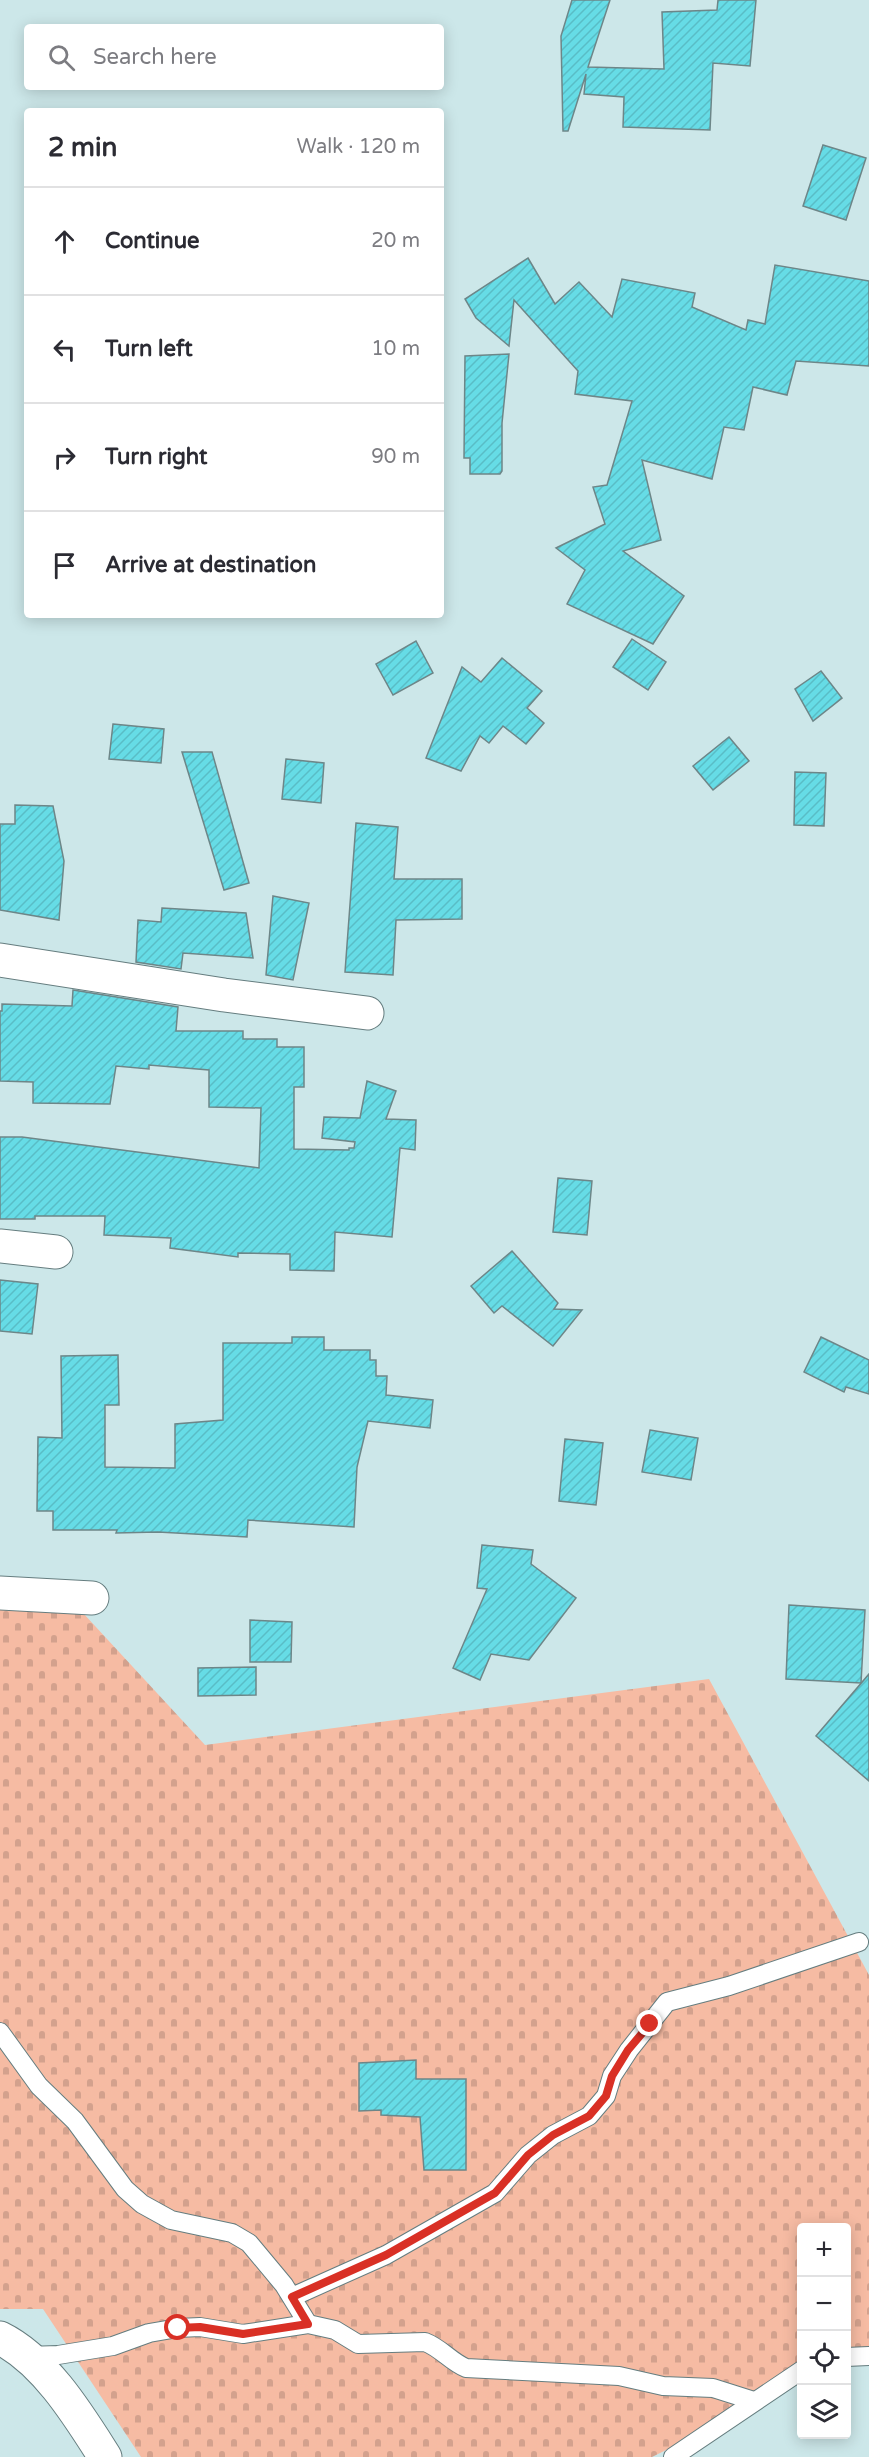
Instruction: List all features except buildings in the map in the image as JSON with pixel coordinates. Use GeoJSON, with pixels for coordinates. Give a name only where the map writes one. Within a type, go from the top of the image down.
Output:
{"type":"FeatureCollection","features":[{"type":"Feature","properties":{"kind":"street"},"geometry":{"type":"LineString","coordinates":[[0,960],[224,995],[367,1012]]}},
{"type":"Feature","properties":{"kind":"street"},"geometry":{"type":"LineString","coordinates":[[0,1246],[56,1252]]}},
{"type":"Feature","properties":{"kind":"street"},"geometry":{"type":"LineString","coordinates":[[0,1593],[92,1598]]}},
{"type":"Feature","properties":{"kind":"street"},"geometry":{"type":"LineString","coordinates":[[0,2338],[27,2356],[73,2407],[105,2457]]}},
{"type":"Feature","properties":{"kind":"lane"},"geometry":{"type":"LineString","coordinates":[[292,2297],[386,2255],[495,2193],[528,2155],[553,2135],[589,2116],[606,2096],[612,2076],[628,2050],[667,2002],[702,1995],[860,1942]]}},
{"type":"Feature","properties":{"kind":"lane"},"geometry":{"type":"LineString","coordinates":[[0,2032],[39,2086],[75,2121],[126,2189],[142,2205],[171,2220],[232,2233],[249,2243],[292,2297],[308,2324]]}},
{"type":"Feature","properties":{"kind":"lane"},"geometry":{"type":"LineString","coordinates":[[27,2356],[58,2355],[113,2346],[149,2333],[178,2328],[200,2327],[243,2334],[308,2324],[335,2330],[358,2344],[425,2342],[435,2346],[455,2364],[466,2368],[620,2376],[663,2386],[713,2388],[754,2401]]}},
{"type":"Feature","properties":{"kind":"lane"},"geometry":{"type":"LineString","coordinates":[[851,2357],[869,2356]]}},
{"type":"Feature","properties":{"kind":"lane"},"geometry":{"type":"LineString","coordinates":[[673,2457],[797,2373]]}},
{"type":"Feature","properties":{"kind":"green space"},"geometry":{"type":"Polygon","coordinates":[[[0,1584],[59,1587],[205,1745],[709,1679],[869,1975],[869,2349],[851,2358],[851,2223],[797,2223],[797,2385],[652,2457],[141,2457],[43,2309],[0,2309],[0,1584]]]}},
{"type":"Feature","properties":{"kind":"route"},"geometry":{"type":"LineString","coordinates":[[178,2328],[200,2327],[243,2334],[308,2324],[292,2297],[330,2278],[386,2255],[495,2193],[528,2155],[553,2135],[589,2116],[606,2096],[612,2076],[628,2050],[650,2024]]}}]}
